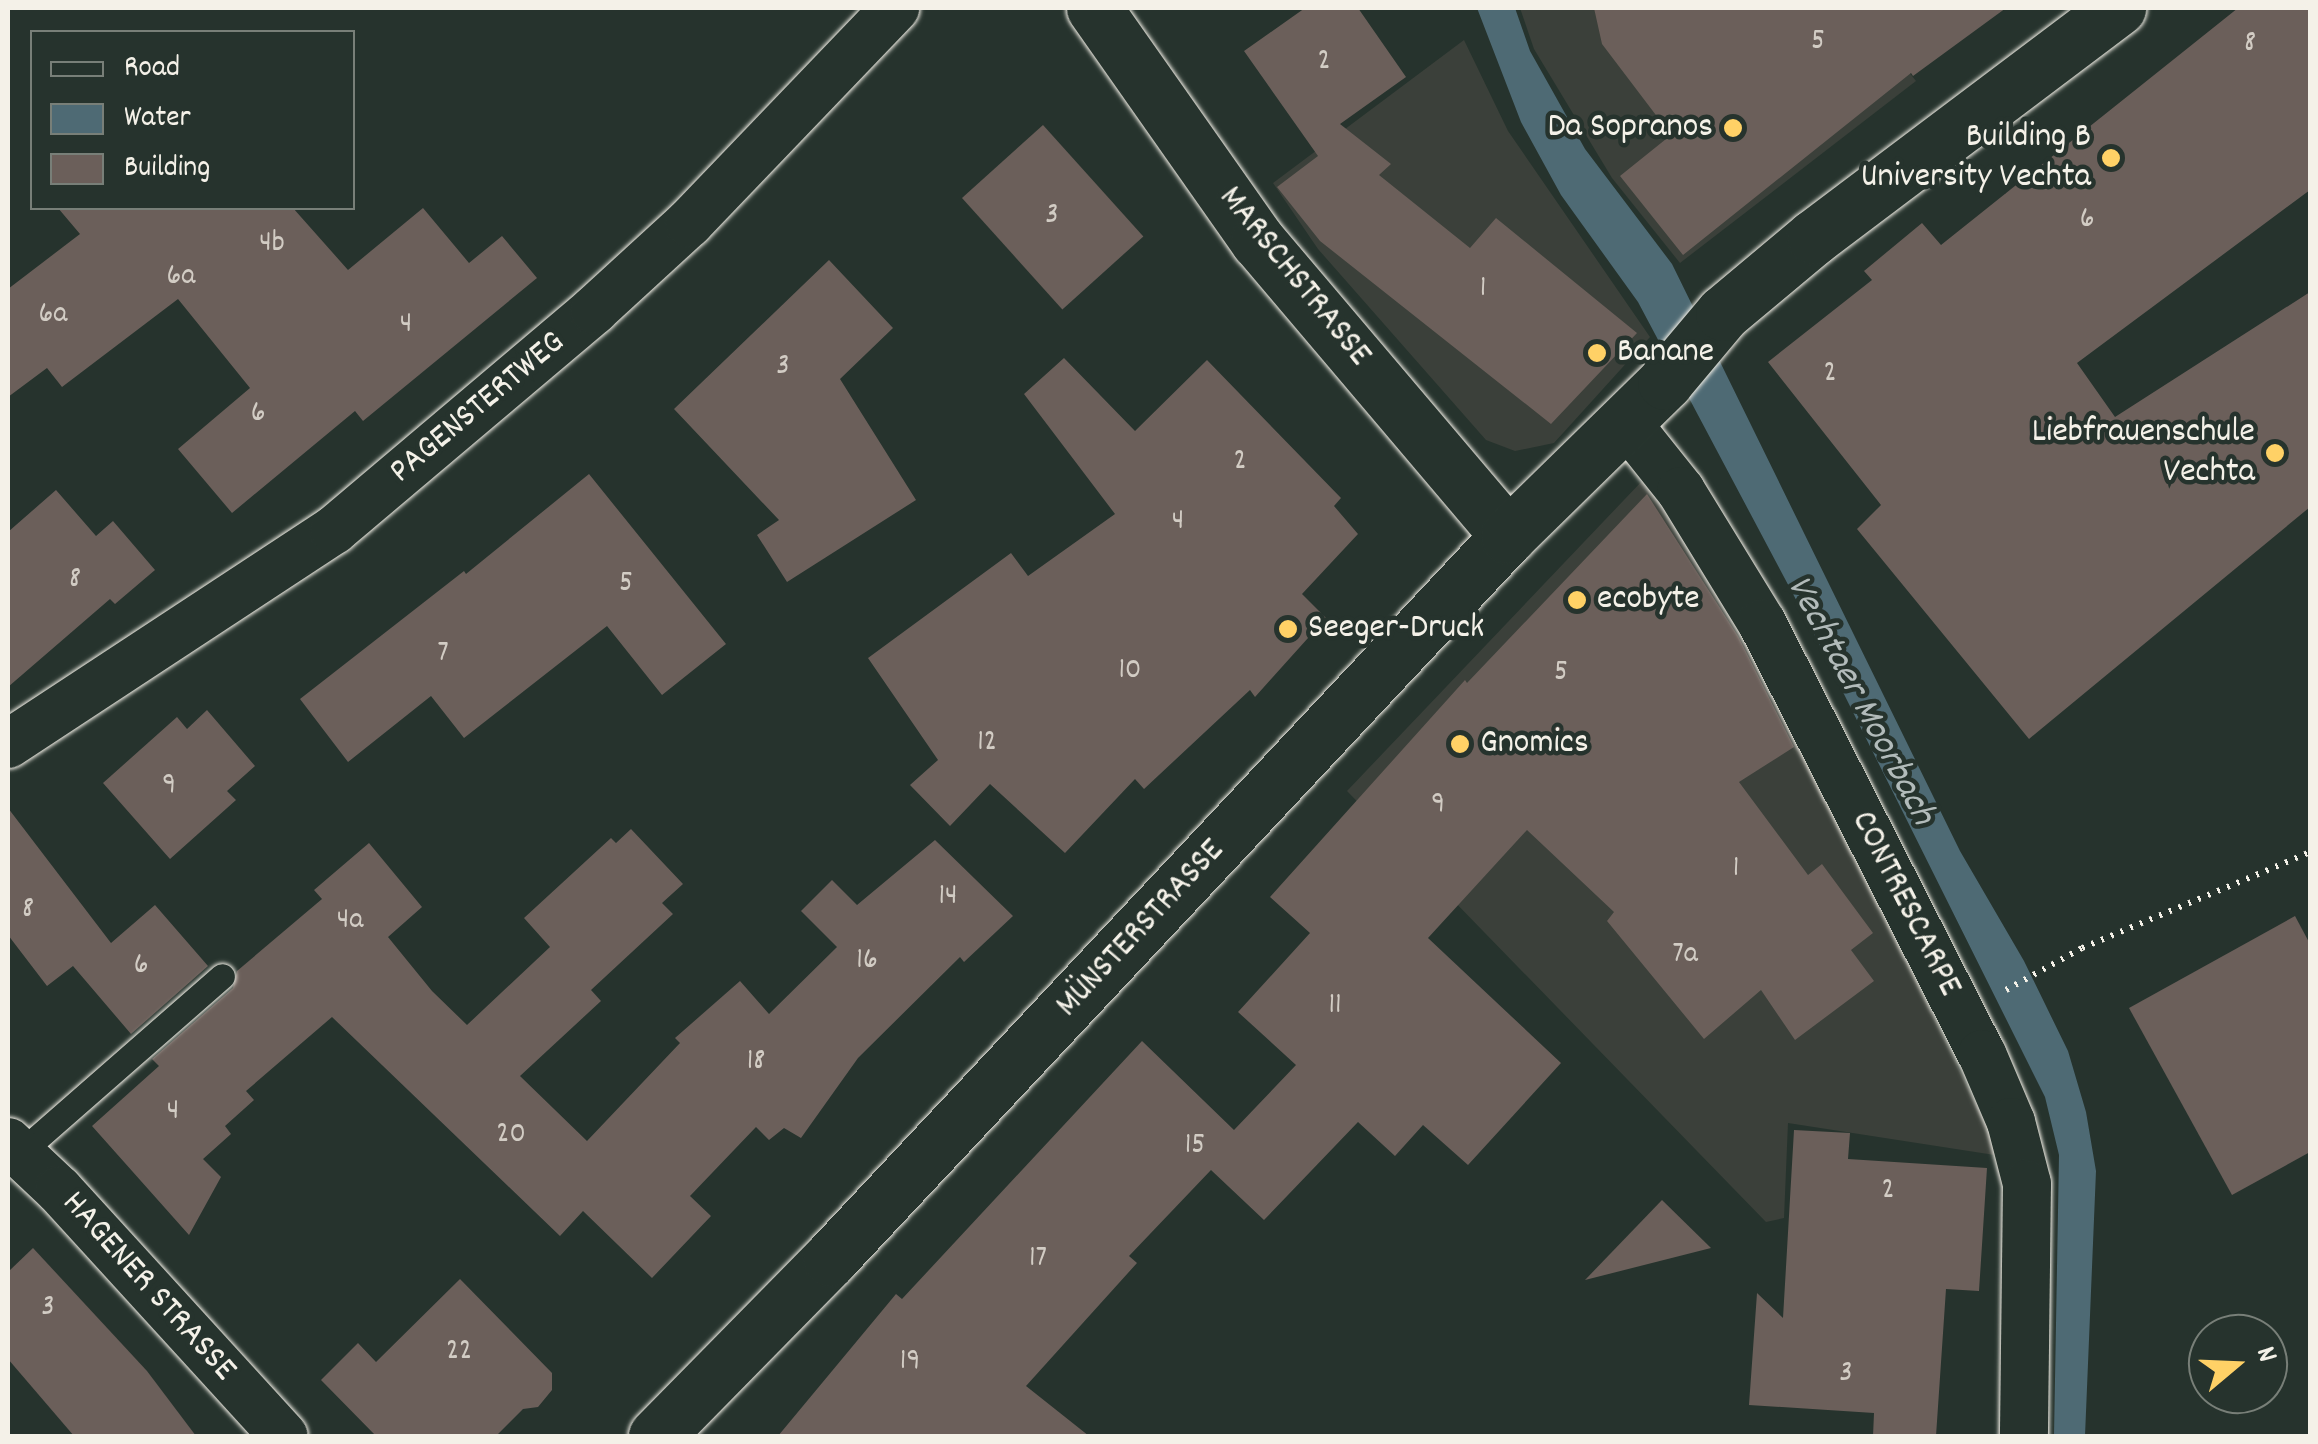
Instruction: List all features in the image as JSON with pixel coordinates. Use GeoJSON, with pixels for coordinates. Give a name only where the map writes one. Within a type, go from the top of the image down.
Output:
{"type":"FeatureCollection","features":[{"type":"Feature","properties":{"kind":"street","name":"PAGENSTERTWEG"},"geometry":{"type":"LineString","coordinates":[[8,744],[213,612],[349,518],[594,310],[689,222],[895,8]]}},
{"type":"Feature","properties":{"kind":"street","name":"MARSCHSTRASSE"},"geometry":{"type":"LineString","coordinates":[[1094,8],[1258,241],[1508,536]]}},
{"type":"Feature","properties":{"kind":"street","name":"MÜNSTERSTRASSE"},"geometry":{"type":"LineString","coordinates":[[656,1436],[885,1200],[1508,536],[1665,382],[1724,313],[1814,237],[2118,8]]}},
{"type":"Feature","properties":{"kind":"street","name":"CONTRESCARPE"},"geometry":{"type":"LineString","coordinates":[[1626,422],[1681,491],[1762,622],[1982,1054],[2011,1122],[2028,1184],[2024,1436]]}},
{"type":"Feature","properties":{"kind":"street","name":"HAGENER STRASSE"},"geometry":{"type":"LineString","coordinates":[[14,1147],[284,1436]]}},
{"type":"Feature","properties":{"kind":"lane"},"geometry":{"type":"LineString","coordinates":[[14,1147],[222,976]]}},
{"type":"Feature","properties":{"kind":"path"},"geometry":{"type":"LineString","coordinates":[[2002,992],[2082,948],[2310,852]]}},
{"type":"Feature","properties":{"kind":"shaded area"},"geometry":{"type":"Polygon","coordinates":[[[1520,8],[1858,8],[1916,81],[1680,263],[1612,178],[1534,49],[1520,8]]]}},
{"type":"Feature","properties":{"kind":"shaded area"},"geometry":{"type":"Polygon","coordinates":[[[1464,40],[1508,131],[1650,337],[1554,443],[1515,451],[1486,440],[1318,249],[1273,183],[1464,40]]]}},
{"type":"Feature","properties":{"kind":"shaded area"},"geometry":{"type":"Polygon","coordinates":[[[1643,480],[1743,623],[2001,1156],[1788,1123],[1784,1218],[1766,1222],[1347,791],[1643,480]]]}},
{"type":"Feature","properties":{"kind":"water","name":"Vechtaer Moorbach"},"geometry":{"type":"Polygon","coordinates":[[[1477,8],[1515,8],[1530,51],[1585,149],[1672,264],[1960,851],[2024,961],[2068,1051],[2086,1112],[2096,1171],[2085,1436],[2054,1436],[2059,1155],[2045,1097],[1810,626],[1638,302],[1561,195],[1521,122],[1477,8]]]}},
{"type":"Feature","properties":{"kind":"building"},"geometry":{"type":"Polygon","coordinates":[[[1305,8],[1358,8],[1406,77],[1340,124],[1391,164],[1379,175],[1470,248],[1496,218],[1637,333],[1551,424],[1320,241],[1277,187],[1318,156],[1244,51],[1305,8]]]}},
{"type":"Feature","properties":{"kind":"building"},"geometry":{"type":"Polygon","coordinates":[[[1594,8],[2006,8],[1913,76],[1911,73],[1683,255],[1620,176],[1671,135],[1602,44],[1594,8]]]}},
{"type":"Feature","properties":{"kind":"building"},"geometry":{"type":"Polygon","coordinates":[[[2238,8],[2310,8],[2310,190],[2077,363],[2115,417],[2310,292],[2310,507],[2029,739],[1857,529],[1881,505],[1768,362],[1872,280],[1864,271],[1922,223],[1941,245],[2238,8]]]}},
{"type":"Feature","properties":{"kind":"building"},"geometry":{"type":"Polygon","coordinates":[[[1043,125],[1143,236],[1062,309],[962,198],[1043,125]]]}},
{"type":"Feature","properties":{"kind":"building"},"geometry":{"type":"Polygon","coordinates":[[[423,208],[469,263],[502,236],[537,278],[363,421],[355,411],[232,513],[178,449],[250,388],[178,299],[62,387],[47,368],[8,397],[8,289],[80,234],[60,210],[295,210],[348,270],[423,208]]]}},
{"type":"Feature","properties":{"kind":"building"},"geometry":{"type":"Polygon","coordinates":[[[829,260],[893,328],[840,379],[916,500],[787,582],[757,535],[779,520],[674,409],[829,260]]]}},
{"type":"Feature","properties":{"kind":"building"},"geometry":{"type":"Polygon","coordinates":[[[1064,358],[1135,431],[1207,360],[1341,498],[1334,506],[1358,534],[1302,594],[1326,618],[1255,697],[1250,690],[1144,789],[1135,779],[1065,853],[990,784],[950,826],[910,785],[938,760],[868,658],[1011,553],[1028,576],[1115,514],[1024,394],[1064,358]]]}},
{"type":"Feature","properties":{"kind":"building"},"geometry":{"type":"Polygon","coordinates":[[[589,474],[726,644],[662,695],[607,626],[464,738],[431,696],[348,762],[300,699],[464,571],[466,574],[589,474]]]}},
{"type":"Feature","properties":{"kind":"building"},"geometry":{"type":"Polygon","coordinates":[[[56,490],[96,536],[113,521],[155,570],[115,604],[110,599],[8,687],[8,532],[56,490]]]}},
{"type":"Feature","properties":{"kind":"building"},"geometry":{"type":"Polygon","coordinates":[[[1647,494],[1738,636],[1794,747],[1739,782],[1808,875],[1822,864],[1873,933],[1851,950],[1874,981],[1795,1040],[1761,990],[1704,1039],[1607,921],[1614,912],[1527,830],[1428,938],[1561,1063],[1468,1165],[1423,1125],[1395,1156],[1358,1122],[1264,1220],[1211,1170],[1129,1256],[1137,1263],[1026,1386],[1089,1436],[778,1436],[896,1294],[902,1299],[1142,1041],[1234,1130],[1296,1065],[1238,1012],[1310,933],[1270,897],[1465,680],[1467,683],[1647,494]]]}},
{"type":"Feature","properties":{"kind":"building"},"geometry":{"type":"Polygon","coordinates":[[[207,710],[255,766],[227,791],[236,800],[170,859],[103,783],[177,717],[187,729],[207,710]]]}},
{"type":"Feature","properties":{"kind":"building"},"geometry":{"type":"Polygon","coordinates":[[[8,808],[111,943],[155,905],[208,966],[131,1034],[73,966],[47,986],[8,935],[8,808]]]}},
{"type":"Feature","properties":{"kind":"building"},"geometry":{"type":"Polygon","coordinates":[[[631,829],[683,884],[662,903],[673,914],[591,990],[601,1001],[520,1076],[587,1141],[680,1043],[675,1038],[740,981],[769,1014],[837,947],[801,911],[832,880],[857,905],[935,840],[1013,916],[964,962],[960,957],[858,1058],[801,1138],[784,1128],[769,1140],[756,1127],[690,1196],[711,1216],[652,1278],[583,1211],[560,1236],[332,1017],[246,1091],[254,1100],[225,1126],[231,1134],[203,1159],[221,1177],[189,1235],[92,1126],[159,1066],[152,1059],[233,988],[237,971],[322,899],[314,890],[369,843],[422,907],[388,937],[432,991],[467,1025],[550,947],[524,918],[611,838],[616,843],[631,829]]]}},
{"type":"Feature","properties":{"kind":"building"},"geometry":{"type":"Polygon","coordinates":[[[2295,916],[2310,944],[2310,1152],[2232,1195],[2129,1008],[2295,916]]]}},
{"type":"Feature","properties":{"kind":"building"},"geometry":{"type":"Polygon","coordinates":[[[1794,1130],[1850,1133],[1848,1159],[1987,1168],[1979,1291],[1946,1289],[1936,1436],[1873,1436],[1874,1413],[1749,1405],[1757,1293],[1783,1318],[1794,1130]]]}},
{"type":"Feature","properties":{"kind":"building"},"geometry":{"type":"Polygon","coordinates":[[[1662,1200],[1711,1248],[1585,1280],[1662,1200]]]}},
{"type":"Feature","properties":{"kind":"building"},"geometry":{"type":"Polygon","coordinates":[[[33,1248],[147,1371],[196,1436],[74,1436],[8,1359],[8,1272],[33,1248]]]}},
{"type":"Feature","properties":{"kind":"building"},"geometry":{"type":"Polygon","coordinates":[[[460,1279],[552,1373],[552,1390],[538,1407],[523,1409],[496,1436],[376,1436],[321,1380],[358,1343],[376,1362],[460,1279]]]}},
{"type":"Feature","properties":{"kind":"place","name":"Da Sopranos"},"geometry":{"type":"Point","coordinates":[1733,128]}},
{"type":"Feature","properties":{"kind":"place","name":"Building B University Vechta"},"geometry":{"type":"Point","coordinates":[2111,158]}},
{"type":"Feature","properties":{"kind":"place","name":"Banane"},"geometry":{"type":"Point","coordinates":[1597,353]}},
{"type":"Feature","properties":{"kind":"place","name":"Liebfrauenschule Vechta"},"geometry":{"type":"Point","coordinates":[2275,453]}},
{"type":"Feature","properties":{"kind":"place","name":"ecobyte"},"geometry":{"type":"Point","coordinates":[1577,600]}},
{"type":"Feature","properties":{"kind":"place","name":"Seeger-Druck"},"geometry":{"type":"Point","coordinates":[1288,629]}},
{"type":"Feature","properties":{"kind":"place","name":"Gnomics"},"geometry":{"type":"Point","coordinates":[1460,744]}}]}
